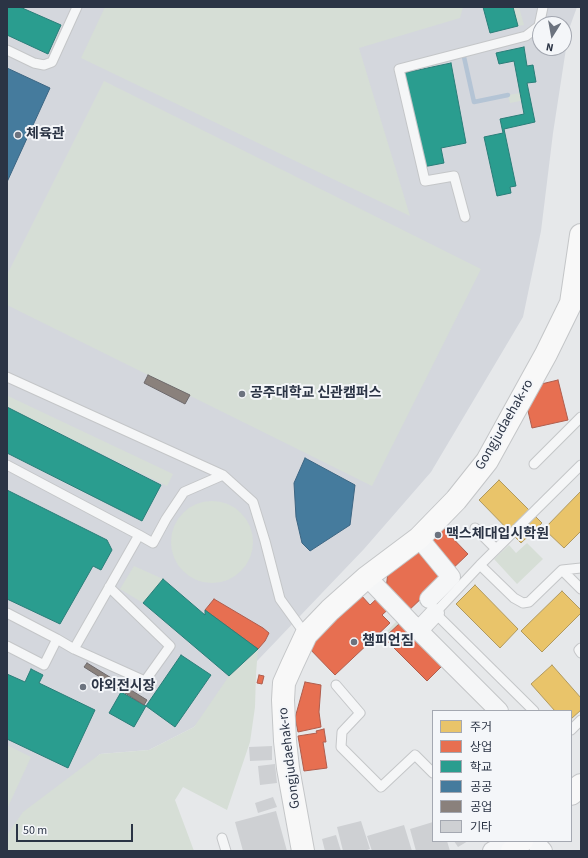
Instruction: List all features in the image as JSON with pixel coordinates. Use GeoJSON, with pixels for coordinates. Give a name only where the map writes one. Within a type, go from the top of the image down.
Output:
{"type":"FeatureCollection","features":[{"type":"Feature","properties":{"kind":"street","name":"Gongjudaehak-ro"},"geometry":{"type":"LineString","coordinates":[[302,851],[285,741],[284,683],[306,635],[330,610],[367,577],[419,538],[456,500],[487,461],[546,354],[572,303],[581,235]]}},
{"type":"Feature","properties":{"kind":"street"},"geometry":{"type":"LineString","coordinates":[[419,538],[455,572],[432,606],[419,630]]}},
{"type":"Feature","properties":{"kind":"street"},"geometry":{"type":"LineString","coordinates":[[367,577],[498,710]]}},
{"type":"Feature","properties":{"kind":"street"},"geometry":{"type":"LineString","coordinates":[[492,851],[513,842]]}},
{"type":"Feature","properties":{"kind":"street"},"geometry":{"type":"LineString","coordinates":[[512,851],[521,842]]}},
{"type":"Feature","properties":{"kind":"street"},"geometry":{"type":"LineString","coordinates":[[535,842],[543,851]]}},
{"type":"Feature","properties":{"kind":"lane"},"geometry":{"type":"LineString","coordinates":[[7,50],[34,63],[44,65],[52,62],[77,7]]}},
{"type":"Feature","properties":{"kind":"lane"},"geometry":{"type":"LineString","coordinates":[[465,217],[454,176],[425,181],[398,69],[526,36],[539,26],[542,7]]}},
{"type":"Feature","properties":{"kind":"lane"},"geometry":{"type":"LineString","coordinates":[[7,377],[223,475],[253,502],[280,599],[306,635]]}},
{"type":"Feature","properties":{"kind":"lane"},"geometry":{"type":"LineString","coordinates":[[534,464],[581,417]]}},
{"type":"Feature","properties":{"kind":"lane"},"geometry":{"type":"LineString","coordinates":[[7,465],[153,543],[166,519],[184,492],[223,475]]}},
{"type":"Feature","properties":{"kind":"lane"},"geometry":{"type":"LineString","coordinates":[[533,710],[432,606],[480,565],[581,465]]}},
{"type":"Feature","properties":{"kind":"lane"},"geometry":{"type":"LineString","coordinates":[[475,528],[496,549]]}},
{"type":"Feature","properties":{"kind":"lane"},"geometry":{"type":"LineString","coordinates":[[74,649],[139,535]]}},
{"type":"Feature","properties":{"kind":"lane"},"geometry":{"type":"LineString","coordinates":[[480,565],[514,598],[522,603],[529,602],[562,570],[581,568]]}},
{"type":"Feature","properties":{"kind":"lane"},"geometry":{"type":"LineString","coordinates":[[562,570],[581,589]]}},
{"type":"Feature","properties":{"kind":"lane"},"geometry":{"type":"LineString","coordinates":[[7,613],[74,649],[145,681],[170,646],[109,587]]}},
{"type":"Feature","properties":{"kind":"lane"},"geometry":{"type":"LineString","coordinates":[[7,646],[44,665],[57,639]]}},
{"type":"Feature","properties":{"kind":"lane"},"geometry":{"type":"LineString","coordinates":[[581,648],[579,650],[581,652]]}},
{"type":"Feature","properties":{"kind":"lane"},"geometry":{"type":"LineString","coordinates":[[336,685],[360,713],[342,732],[341,747],[381,787],[415,755],[432,772]]}},
{"type":"Feature","properties":{"kind":"lane"},"geometry":{"type":"LineString","coordinates":[[572,729],[581,720]]}},
{"type":"Feature","properties":{"kind":"lane"},"geometry":{"type":"LineString","coordinates":[[222,838],[226,851]]}},
{"type":"Feature","properties":{"kind":"shaded area","name":"공주대학교 신관캠퍼스"},"geometry":{"type":"Polygon","coordinates":[[[7,7],[577,7],[572,21],[572,16],[532,16],[532,56],[565,56],[553,133],[541,231],[523,317],[431,472],[364,549],[194,727],[149,750],[100,754],[7,846],[7,7]]]}},
{"type":"Feature","properties":{"kind":"shaded area"},"geometry":{"type":"Polygon","coordinates":[[[105,7],[463,7],[460,18],[359,48],[410,216],[81,58],[105,7]]]}},
{"type":"Feature","properties":{"kind":"shaded area"},"geometry":{"type":"Polygon","coordinates":[[[513,7],[519,7],[524,25],[518,26],[513,7]]]}},
{"type":"Feature","properties":{"kind":"shaded area"},"geometry":{"type":"Polygon","coordinates":[[[104,81],[481,269],[372,486],[7,305],[7,275],[104,81]]]}},
{"type":"Feature","properties":{"kind":"shaded area"},"geometry":{"type":"Polygon","coordinates":[[[527,83],[530,99],[510,103],[508,95],[520,93],[519,85],[527,83]]]}},
{"type":"Feature","properties":{"kind":"shaded area"},"geometry":{"type":"Polygon","coordinates":[[[8,396],[173,474],[167,486],[7,407],[8,396]]]}},
{"type":"Feature","properties":{"kind":"shaded area"},"geometry":{"type":"Polygon","coordinates":[[[212,501],[228,504],[241,513],[250,526],[253,542],[250,558],[241,571],[228,580],[212,583],[196,580],[183,571],[174,558],[171,542],[174,526],[183,513],[196,504],[212,501]]]}},
{"type":"Feature","properties":{"kind":"shaded area"},"geometry":{"type":"Polygon","coordinates":[[[527,543],[543,559],[517,584],[494,559],[509,545],[516,553],[527,543]]]}},
{"type":"Feature","properties":{"kind":"shaded area"},"geometry":{"type":"Polygon","coordinates":[[[134,566],[163,579],[143,603],[120,589],[134,566]]]}},
{"type":"Feature","properties":{"kind":"shaded area"},"geometry":{"type":"Polygon","coordinates":[[[398,620],[400,623],[384,638],[382,636],[398,620]]]}},
{"type":"Feature","properties":{"kind":"shaded area"},"geometry":{"type":"Polygon","coordinates":[[[258,649],[255,707],[250,742],[227,810],[183,787],[175,800],[194,851],[7,851],[7,835],[23,812],[100,754],[149,750],[194,727],[229,676],[258,649]]]}},
{"type":"Feature","properties":{"kind":"shaded area"},"geometry":{"type":"Polygon","coordinates":[[[7,745],[31,757],[7,809],[7,745]]]}},
{"type":"Feature","properties":{"kind":"building: 주거"},"geometry":{"type":"Polygon","coordinates":[[[499,480],[542,523],[521,543],[479,500],[499,480]]]}},
{"type":"Feature","properties":{"kind":"building: 주거"},"geometry":{"type":"Polygon","coordinates":[[[581,491],[581,531],[564,548],[544,529],[581,491]]]}},
{"type":"Feature","properties":{"kind":"building: 주거"},"geometry":{"type":"Polygon","coordinates":[[[475,585],[518,629],[500,648],[456,604],[475,585]]]}},
{"type":"Feature","properties":{"kind":"building: 주거"},"geometry":{"type":"Polygon","coordinates":[[[562,591],[581,610],[581,613],[542,652],[521,631],[562,591]]]}},
{"type":"Feature","properties":{"kind":"building: 주거"},"geometry":{"type":"Polygon","coordinates":[[[552,665],[581,698],[581,710],[572,718],[572,710],[554,710],[531,684],[552,665]]]}},
{"type":"Feature","properties":{"kind":"building: 상업"},"geometry":{"type":"Polygon","coordinates":[[[558,380],[568,420],[532,428],[525,398],[533,386],[558,380]]]}},
{"type":"Feature","properties":{"kind":"building: 상업"},"geometry":{"type":"Polygon","coordinates":[[[438,523],[468,554],[405,614],[395,603],[382,615],[390,623],[335,675],[306,645],[360,594],[370,605],[386,590],[388,571],[438,523]]]}},
{"type":"Feature","properties":{"kind":"building: 상업"},"geometry":{"type":"Polygon","coordinates":[[[214,599],[269,633],[265,641],[258,649],[205,610],[214,599]]]}},
{"type":"Feature","properties":{"kind":"building: 상업"},"geometry":{"type":"Polygon","coordinates":[[[400,623],[442,666],[427,681],[384,638],[400,623]]]}},
{"type":"Feature","properties":{"kind":"building: 상업"},"geometry":{"type":"Polygon","coordinates":[[[259,675],[264,676],[262,684],[257,683],[259,675]]]}},
{"type":"Feature","properties":{"kind":"building: 상업"},"geometry":{"type":"Polygon","coordinates":[[[305,682],[321,685],[319,712],[321,727],[298,732],[295,718],[305,682]]]}},
{"type":"Feature","properties":{"kind":"building: 상업"},"geometry":{"type":"Polygon","coordinates":[[[324,729],[326,742],[323,742],[327,768],[304,771],[298,736],[317,733],[316,731],[324,729]]]}},
{"type":"Feature","properties":{"kind":"building: 학교"},"geometry":{"type":"Polygon","coordinates":[[[7,7],[20,7],[61,25],[48,54],[7,35],[7,7]]]}},
{"type":"Feature","properties":{"kind":"building: 학교"},"geometry":{"type":"Polygon","coordinates":[[[483,7],[513,7],[518,26],[490,33],[483,7]]]}},
{"type":"Feature","properties":{"kind":"building: 학교"},"geometry":{"type":"Polygon","coordinates":[[[524,47],[527,66],[533,65],[536,82],[527,83],[535,122],[504,129],[516,186],[510,187],[511,193],[497,196],[484,137],[503,133],[500,119],[524,114],[514,61],[499,64],[496,53],[524,47]]]}},
{"type":"Feature","properties":{"kind":"building: 학교"},"geometry":{"type":"Polygon","coordinates":[[[451,63],[466,143],[441,148],[444,163],[423,167],[404,73],[451,63]]]}},
{"type":"Feature","properties":{"kind":"building: 학교"},"geometry":{"type":"Polygon","coordinates":[[[7,407],[161,485],[142,521],[7,453],[7,407]]]}},
{"type":"Feature","properties":{"kind":"building: 학교"},"geometry":{"type":"Polygon","coordinates":[[[7,490],[107,540],[112,550],[101,570],[93,566],[60,624],[7,599],[7,490]]]}},
{"type":"Feature","properties":{"kind":"building: 학교"},"geometry":{"type":"Polygon","coordinates":[[[163,579],[205,615],[205,610],[258,649],[229,676],[143,603],[163,579]]]}},
{"type":"Feature","properties":{"kind":"building: 학교"},"geometry":{"type":"Polygon","coordinates":[[[181,655],[211,675],[175,727],[146,706],[181,655]]]}},
{"type":"Feature","properties":{"kind":"building: 학교"},"geometry":{"type":"Polygon","coordinates":[[[31,669],[43,675],[39,683],[95,710],[68,768],[7,739],[7,674],[25,682],[31,669]]]}},
{"type":"Feature","properties":{"kind":"building: 학교"},"geometry":{"type":"Polygon","coordinates":[[[121,692],[146,706],[134,727],[109,713],[121,692]]]}},
{"type":"Feature","properties":{"kind":"building: 공공","name":"체육관"},"geometry":{"type":"Polygon","coordinates":[[[7,68],[50,88],[7,182],[7,68]]]}},
{"type":"Feature","properties":{"kind":"building: 공공"},"geometry":{"type":"Polygon","coordinates":[[[305,458],[355,485],[350,525],[310,551],[302,543],[296,517],[294,483],[305,458]]]}},
{"type":"Feature","properties":{"kind":"building: 공업"},"geometry":{"type":"Polygon","coordinates":[[[148,375],[190,395],[185,404],[144,383],[148,375]]]}},
{"type":"Feature","properties":{"kind":"building: 공업"},"geometry":{"type":"Polygon","coordinates":[[[87,663],[147,700],[144,705],[84,667],[87,663]]]}},
{"type":"Feature","properties":{"kind":"building: 기타"},"geometry":{"type":"Polygon","coordinates":[[[272,746],[272,760],[250,761],[249,747],[272,746]]]}},
{"type":"Feature","properties":{"kind":"building: 기타"},"geometry":{"type":"Polygon","coordinates":[[[275,764],[277,783],[260,785],[258,766],[275,764]]]}},
{"type":"Feature","properties":{"kind":"building: 기타"},"geometry":{"type":"Polygon","coordinates":[[[273,797],[277,807],[258,813],[255,803],[273,797]]]}},
{"type":"Feature","properties":{"kind":"building: 기타"},"geometry":{"type":"Polygon","coordinates":[[[276,811],[287,851],[243,851],[235,822],[276,811]]]}},
{"type":"Feature","properties":{"kind":"building: 기타"},"geometry":{"type":"Polygon","coordinates":[[[361,821],[370,849],[364,851],[343,851],[337,827],[361,821]]]}},
{"type":"Feature","properties":{"kind":"building: 기타"},"geometry":{"type":"Polygon","coordinates":[[[432,822],[432,842],[447,842],[450,851],[416,851],[410,829],[432,822]]]}},
{"type":"Feature","properties":{"kind":"building: 기타"},"geometry":{"type":"Polygon","coordinates":[[[404,825],[412,851],[372,851],[367,836],[404,825]]]}},
{"type":"Feature","properties":{"kind":"building: 기타"},"geometry":{"type":"Polygon","coordinates":[[[336,835],[341,851],[325,851],[322,839],[336,835]]]}},
{"type":"Feature","properties":{"kind":"building: 기타"},"geometry":{"type":"Polygon","coordinates":[[[455,842],[466,842],[458,847],[455,842]]]}},
{"type":"Feature","properties":{"kind":"waterway"},"geometry":{"type":"LineString","coordinates":[[464,57],[474,102],[508,95]]}},
{"type":"Feature","properties":{"kind":"place","name":"체육관"},"geometry":{"type":"Point","coordinates":[18,135]}},
{"type":"Feature","properties":{"kind":"place","name":"공주대학교 신관캠퍼스"},"geometry":{"type":"Point","coordinates":[242,394]}},
{"type":"Feature","properties":{"kind":"place","name":"맥스체대입시학원"},"geometry":{"type":"Point","coordinates":[438,535]}},
{"type":"Feature","properties":{"kind":"place","name":"챔피언짐"},"geometry":{"type":"Point","coordinates":[354,642]}},
{"type":"Feature","properties":{"kind":"place","name":"야외전시장"},"geometry":{"type":"Point","coordinates":[83,687]}}]}
